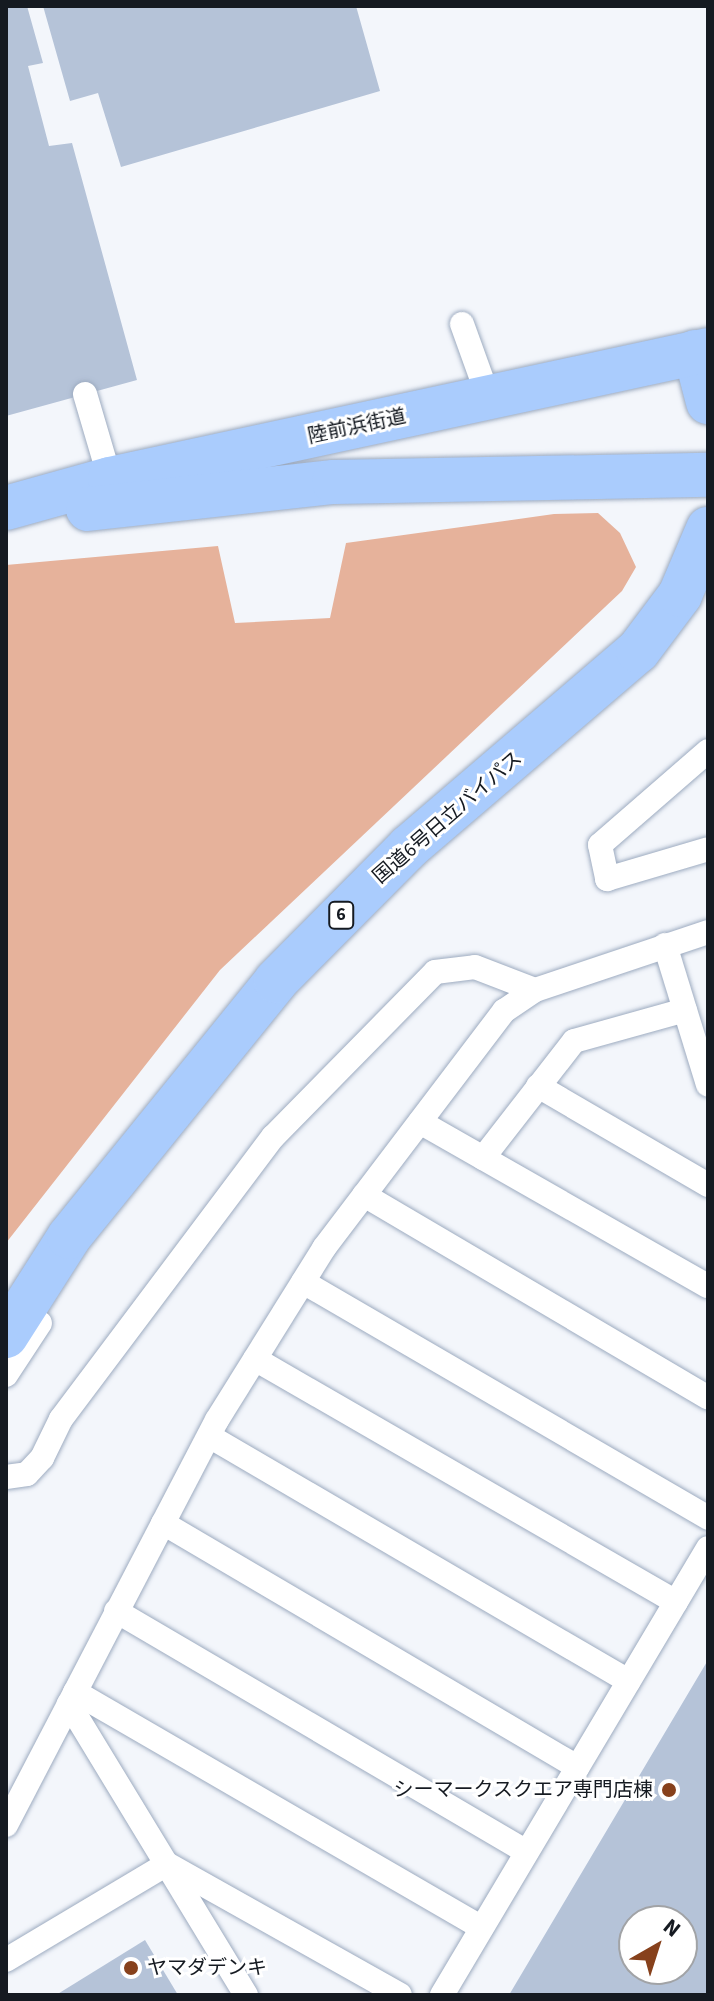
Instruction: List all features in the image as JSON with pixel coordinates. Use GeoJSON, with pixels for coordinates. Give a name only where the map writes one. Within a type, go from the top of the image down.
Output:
{"type":"FeatureCollection","features":[{"type":"Feature","properties":{"kind":"highway","name":"陸前浜街道"},"geometry":{"type":"LineString","coordinates":[[6,508],[110,479],[702,351]]}},
{"type":"Feature","properties":{"kind":"highway"},"geometry":{"type":"LineString","coordinates":[[702,351],[708,402]]}},
{"type":"Feature","properties":{"kind":"highway"},"geometry":{"type":"LineString","coordinates":[[6,518],[334,482],[708,475]]}},
{"type":"Feature","properties":{"kind":"highway","name":"国道6号日立バイパス"},"geometry":{"type":"LineString","coordinates":[[6,1336],[69,1237],[276,981],[409,847],[638,651],[680,595],[708,529]]}},
{"type":"Feature","properties":{"kind":"lane"},"geometry":{"type":"LineString","coordinates":[[462,324],[489,399]]}},
{"type":"Feature","properties":{"kind":"lane"},"geometry":{"type":"LineString","coordinates":[[85,394],[110,479]]}},
{"type":"Feature","properties":{"kind":"lane"},"geometry":{"type":"LineString","coordinates":[[708,751],[600,845],[607,879],[708,849]]}},
{"type":"Feature","properties":{"kind":"lane"},"geometry":{"type":"LineString","coordinates":[[6,1825],[209,1436],[255,1359],[303,1282],[364,1195],[504,1011],[535,990],[708,932]]}},
{"type":"Feature","properties":{"kind":"lane"},"geometry":{"type":"LineString","coordinates":[[665,945],[708,1085]]}},
{"type":"Feature","properties":{"kind":"lane"},"geometry":{"type":"LineString","coordinates":[[6,1477],[27,1474],[42,1458],[61,1419],[273,1137],[435,972],[475,967],[535,990]]}},
{"type":"Feature","properties":{"kind":"lane"},"geometry":{"type":"LineString","coordinates":[[483,1158],[574,1041],[685,1010]]}},
{"type":"Feature","properties":{"kind":"lane"},"geometry":{"type":"LineString","coordinates":[[538,1086],[708,1185]]}},
{"type":"Feature","properties":{"kind":"lane"},"geometry":{"type":"LineString","coordinates":[[420,1122],[708,1286]]}},
{"type":"Feature","properties":{"kind":"lane"},"geometry":{"type":"LineString","coordinates":[[364,1195],[708,1398]]}},
{"type":"Feature","properties":{"kind":"lane"},"geometry":{"type":"LineString","coordinates":[[6,1375],[42,1319],[69,1237]]}},
{"type":"Feature","properties":{"kind":"lane"},"geometry":{"type":"LineString","coordinates":[[303,1282],[708,1518]]}},
{"type":"Feature","properties":{"kind":"lane"},"geometry":{"type":"LineString","coordinates":[[255,1359],[676,1602]]}},
{"type":"Feature","properties":{"kind":"lane"},"geometry":{"type":"LineString","coordinates":[[209,1436],[629,1681]]}},
{"type":"Feature","properties":{"kind":"lane"},"geometry":{"type":"LineString","coordinates":[[163,1523],[578,1767]]}},
{"type":"Feature","properties":{"kind":"lane"},"geometry":{"type":"LineString","coordinates":[[442,1995],[708,1548]]}},
{"type":"Feature","properties":{"kind":"lane"},"geometry":{"type":"LineString","coordinates":[[116,1611],[527,1852]]}},
{"type":"Feature","properties":{"kind":"lane"},"geometry":{"type":"LineString","coordinates":[[72,1698],[246,1995]]}},
{"type":"Feature","properties":{"kind":"lane"},"geometry":{"type":"LineString","coordinates":[[72,1698],[482,1928]]}},
{"type":"Feature","properties":{"kind":"lane"},"geometry":{"type":"LineString","coordinates":[[6,1960],[167,1864]]}},
{"type":"Feature","properties":{"kind":"lane"},"geometry":{"type":"LineString","coordinates":[[167,1864],[400,1995]]}},
{"type":"Feature","properties":{"kind":"shaded area"},"geometry":{"type":"Polygon","coordinates":[[[598,513],[620,533],[636,567],[622,591],[220,970],[6,1243],[6,565],[218,546],[235,623],[330,618],[346,543],[554,514],[598,513]]]}},
{"type":"Feature","properties":{"kind":"building"},"geometry":{"type":"Polygon","coordinates":[[[6,6],[27,6],[43,63],[28,66],[49,146],[72,143],[137,380],[6,416],[6,6]]]}},
{"type":"Feature","properties":{"kind":"building"},"geometry":{"type":"Polygon","coordinates":[[[43,6],[356,6],[380,91],[121,167],[98,93],[70,101],[43,6]]]}},
{"type":"Feature","properties":{"kind":"building","name":"シーマークスクエア専門店棟"},"geometry":{"type":"Polygon","coordinates":[[[708,1660],[708,1995],[509,1995],[708,1660]]]}},
{"type":"Feature","properties":{"kind":"building","name":"ヤマダデンキ"},"geometry":{"type":"Polygon","coordinates":[[[145,1940],[178,1995],[56,1995],[145,1940]]]}},
{"type":"Feature","properties":{"kind":"place","name":"シーマークスクエア専門店棟"},"geometry":{"type":"Point","coordinates":[669,1790]}},
{"type":"Feature","properties":{"kind":"place","name":"ヤマダデンキ"},"geometry":{"type":"Point","coordinates":[131,1968]}}]}
